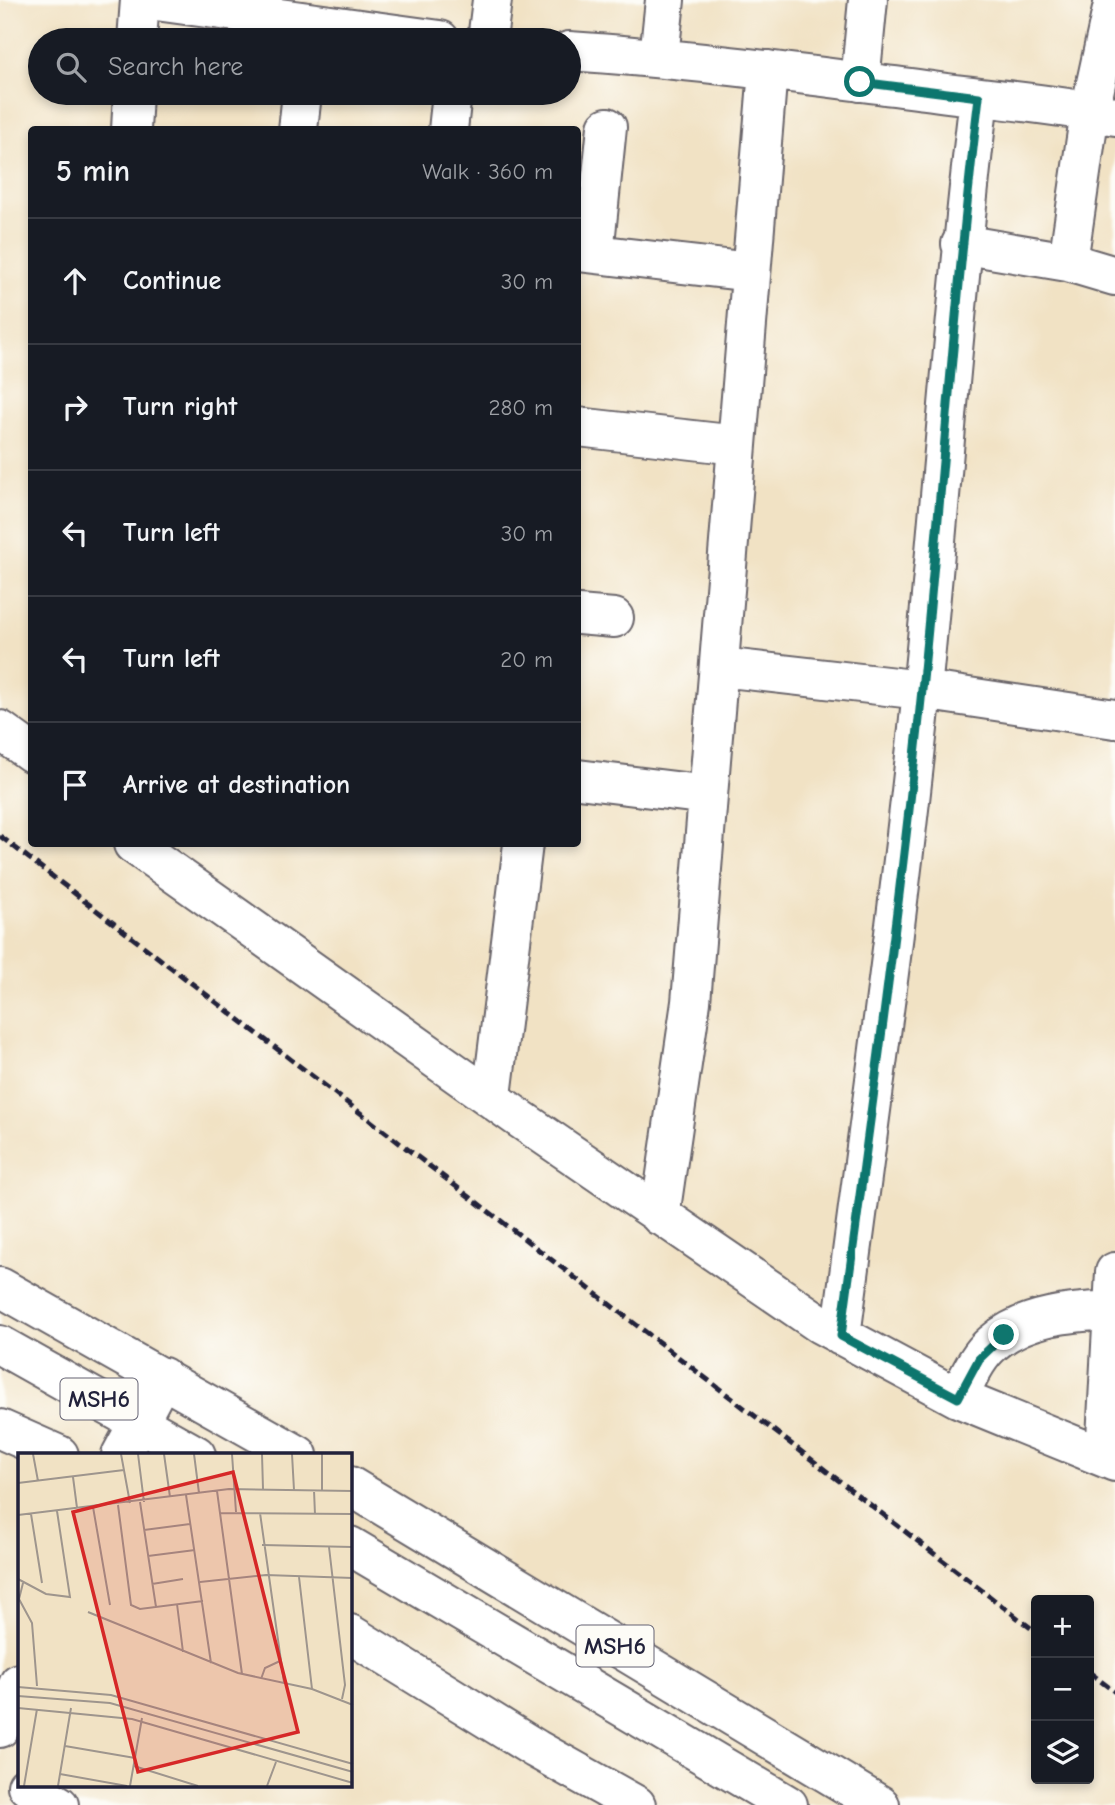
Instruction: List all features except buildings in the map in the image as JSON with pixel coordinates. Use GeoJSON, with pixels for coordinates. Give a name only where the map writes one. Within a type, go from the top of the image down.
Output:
{"type":"FeatureCollection","features":[{"type":"Feature","properties":{"kind":"street"},"geometry":{"type":"LineString","coordinates":[[138,28],[140,0]]}},
{"type":"Feature","properties":{"kind":"street"},"geometry":{"type":"LineString","coordinates":[[149,0],[290,28]]}},
{"type":"Feature","properties":{"kind":"street"},"geometry":{"type":"LineString","coordinates":[[488,28],[492,0]]}},
{"type":"Feature","properties":{"kind":"street"},"geometry":{"type":"LineString","coordinates":[[659,57],[665,0]]}},
{"type":"Feature","properties":{"kind":"street"},"geometry":{"type":"LineString","coordinates":[[860,82],[868,0]]}},
{"type":"Feature","properties":{"kind":"street"},"geometry":{"type":"LineString","coordinates":[[1068,262],[1102,113],[1114,0]]}},
{"type":"Feature","properties":{"kind":"street"},"geometry":{"type":"LineString","coordinates":[[332,28],[393,17],[415,28]]}},
{"type":"Feature","properties":{"kind":"street"},"geometry":{"type":"LineString","coordinates":[[581,52],[659,57],[979,97],[1060,104],[1102,113]]}},
{"type":"Feature","properties":{"kind":"street"},"geometry":{"type":"LineString","coordinates":[[660,1216],[691,1002],[768,70]]}},
{"type":"Feature","properties":{"kind":"street"},"geometry":{"type":"LineString","coordinates":[[841,1336],[892,950],[922,690],[961,244],[979,97]]}},
{"type":"Feature","properties":{"kind":"street"},"geometry":{"type":"LineString","coordinates":[[131,126],[132,105]]}},
{"type":"Feature","properties":{"kind":"street"},"geometry":{"type":"LineString","coordinates":[[298,126],[301,105]]}},
{"type":"Feature","properties":{"kind":"street"},"geometry":{"type":"LineString","coordinates":[[449,126],[451,105]]}},
{"type":"Feature","properties":{"kind":"street"},"geometry":{"type":"LineString","coordinates":[[607,127],[586,253],[751,272]]}},
{"type":"Feature","properties":{"kind":"street"},"geometry":{"type":"LineString","coordinates":[[961,244],[1068,262],[1115,276]]}},
{"type":"Feature","properties":{"kind":"street"},"geometry":{"type":"LineString","coordinates":[[581,427],[737,445]]}},
{"type":"Feature","properties":{"kind":"street"},"geometry":{"type":"LineString","coordinates":[[720,667],[922,690],[1115,719]]}},
{"type":"Feature","properties":{"kind":"street"},"geometry":{"type":"LineString","coordinates":[[0,730],[28,751]]}},
{"type":"Feature","properties":{"kind":"street"},"geometry":{"type":"LineString","coordinates":[[581,779],[708,795]]}},
{"type":"Feature","properties":{"kind":"street"},"geometry":{"type":"LineString","coordinates":[[137,847],[492,1096],[516,1116],[841,1336],[958,1398],[1110,1460],[1115,1272]]}},
{"type":"Feature","properties":{"kind":"street"},"geometry":{"type":"LineString","coordinates":[[492,1096],[523,847]]}},
{"type":"Feature","properties":{"kind":"street","name":"MSH6"},"geometry":{"type":"LineString","coordinates":[[0,1287],[295,1453]]}},
{"type":"Feature","properties":{"kind":"street"},"geometry":{"type":"LineString","coordinates":[[958,1398],[979,1359],[1004,1335],[1057,1314],[1113,1310]]}},
{"type":"Feature","properties":{"kind":"street","name":"MSH6"},"geometry":{"type":"LineString","coordinates":[[0,1345],[193,1453]]}},
{"type":"Feature","properties":{"kind":"street"},"geometry":{"type":"LineString","coordinates":[[122,1453],[163,1377]]}},
{"type":"Feature","properties":{"kind":"street"},"geometry":{"type":"LineString","coordinates":[[0,1429],[54,1453]]}},
{"type":"Feature","properties":{"kind":"street","name":"MSH6"},"geometry":{"type":"LineString","coordinates":[[352,1487],[880,1805]]}},
{"type":"Feature","properties":{"kind":"street","name":"MSH6"},"geometry":{"type":"LineString","coordinates":[[352,1547],[788,1805]]}},
{"type":"Feature","properties":{"kind":"street"},"geometry":{"type":"LineString","coordinates":[[352,1635],[536,1749],[636,1805]]}},
{"type":"Feature","properties":{"kind":"street"},"geometry":{"type":"LineString","coordinates":[[0,1770],[18,1780]]}},
{"type":"Feature","properties":{"kind":"street"},"geometry":{"type":"LineString","coordinates":[[29,1787],[59,1805]]}},
{"type":"Feature","properties":{"kind":"railway"},"geometry":{"type":"LineString","coordinates":[[0,836],[1031,1628]]}},
{"type":"Feature","properties":{"kind":"railway"},"geometry":{"type":"LineString","coordinates":[[1094,1676],[1115,1692]]}},
{"type":"Feature","properties":{"kind":"route"},"geometry":{"type":"LineString","coordinates":[[860,82],[979,97],[961,244],[922,690],[892,950],[841,1336],[958,1398],[979,1359],[992,1343],[1004,1335]]}}]}
